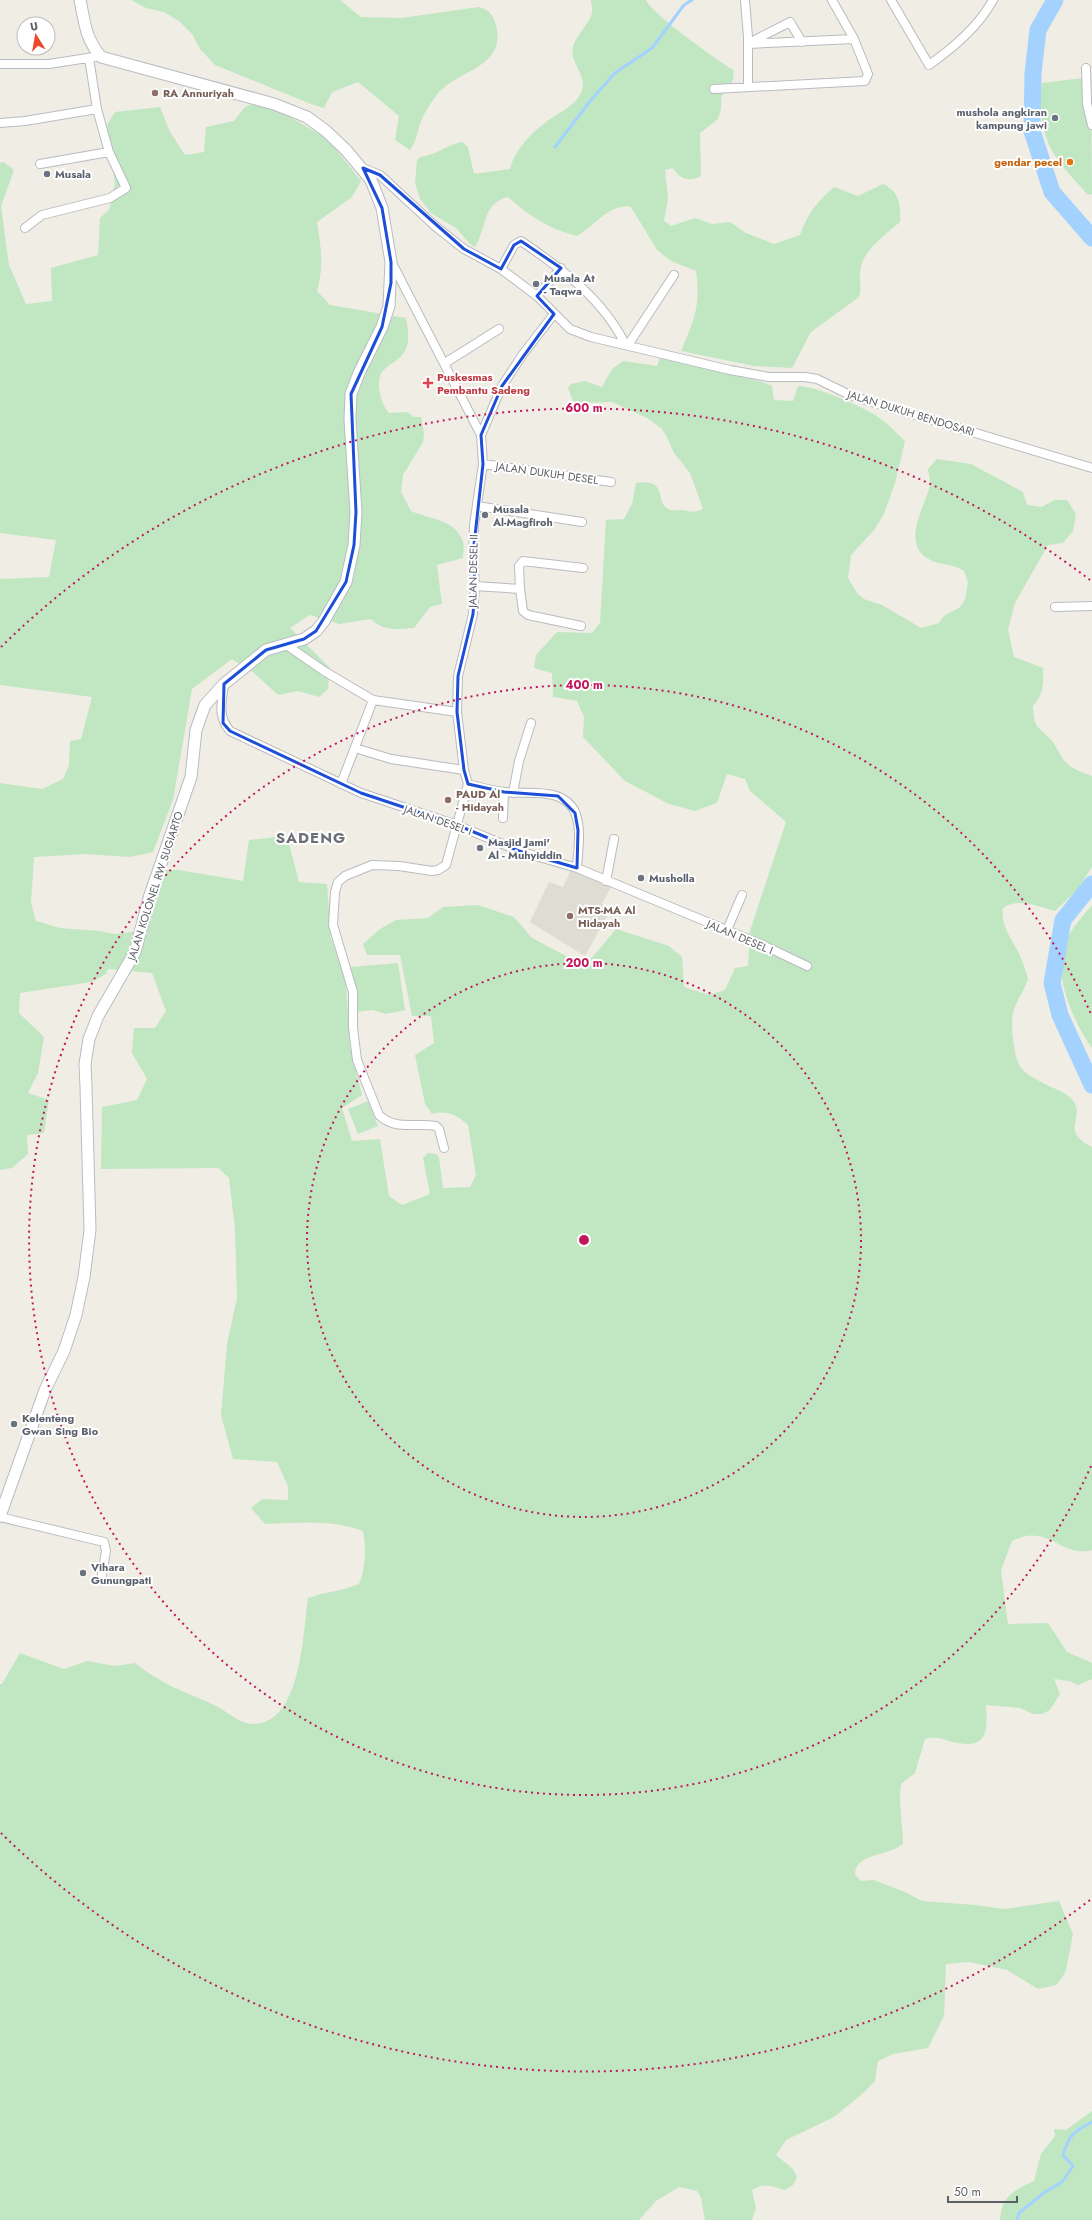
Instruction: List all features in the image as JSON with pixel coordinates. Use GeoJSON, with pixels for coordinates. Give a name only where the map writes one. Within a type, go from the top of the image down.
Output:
{"type":"FeatureCollection","features":[{"type":"Feature","properties":{"kind":"main road"},"geometry":{"type":"LineString","coordinates":[[80,0],[87,36],[91,45],[101,57]]}},
{"type":"Feature","properties":{"kind":"main road","name":"JALAN KOLONEL RW SUGIARTO"},"geometry":{"type":"LineString","coordinates":[[0,1517],[45,1390],[64,1350],[76,1315],[84,1277],[90,1243],[85,1064],[89,1039],[98,1016],[123,976],[135,952],[150,895],[191,777],[196,730],[199,717],[210,698],[224,684],[266,650],[304,639],[316,631],[324,622],[346,582],[354,545],[356,512],[350,420],[351,394],[359,373],[382,328],[388,306],[392,262],[382,208],[371,180],[363,168],[326,130],[307,117],[274,104],[101,57]]}},
{"type":"Feature","properties":{"kind":"street"},"geometry":{"type":"LineString","coordinates":[[745,0],[748,44],[748,87]]}},
{"type":"Feature","properties":{"kind":"street"},"geometry":{"type":"LineString","coordinates":[[714,89],[864,81],[868,74],[854,39],[832,0]]}},
{"type":"Feature","properties":{"kind":"street"},"geometry":{"type":"LineString","coordinates":[[892,0],[929,65],[952,49],[978,23],[993,0]]}},
{"type":"Feature","properties":{"kind":"street"},"geometry":{"type":"LineString","coordinates":[[748,44],[790,22],[802,42]]}},
{"type":"Feature","properties":{"kind":"street"},"geometry":{"type":"LineString","coordinates":[[748,44],[854,39]]}},
{"type":"Feature","properties":{"kind":"street"},"geometry":{"type":"LineString","coordinates":[[0,64],[49,64],[101,57]]}},
{"type":"Feature","properties":{"kind":"street"},"geometry":{"type":"LineString","coordinates":[[25,228],[42,215],[110,198],[124,190],[126,185],[109,152],[97,109],[89,58]]}},
{"type":"Feature","properties":{"kind":"street"},"geometry":{"type":"LineString","coordinates":[[1086,68],[1085,88],[1092,125]]}},
{"type":"Feature","properties":{"kind":"street"},"geometry":{"type":"LineString","coordinates":[[0,123],[25,121],[97,109]]}},
{"type":"Feature","properties":{"kind":"street"},"geometry":{"type":"LineString","coordinates":[[40,164],[109,152]]}},
{"type":"Feature","properties":{"kind":"street","name":"JALAN DUKUH BENDOSARI"},"geometry":{"type":"LineString","coordinates":[[363,168],[380,175],[435,226],[464,249],[501,269],[537,296],[570,329],[591,337],[730,370],[769,377],[805,377],[817,379],[852,396],[1092,468]]}},
{"type":"Feature","properties":{"kind":"street"},"geometry":{"type":"LineString","coordinates":[[501,269],[514,245],[521,241],[561,268],[598,304],[616,327],[626,345],[674,275]]}},
{"type":"Feature","properties":{"kind":"street","name":"JALAN DESEL II"},"geometry":{"type":"LineString","coordinates":[[392,262],[481,435],[483,464],[477,506],[473,554],[475,586],[473,614],[458,676],[457,712],[464,770],[468,784]]}},
{"type":"Feature","properties":{"kind":"street"},"geometry":{"type":"LineString","coordinates":[[537,296],[561,268]]}},
{"type":"Feature","properties":{"kind":"street"},"geometry":{"type":"LineString","coordinates":[[481,435],[502,386],[554,314]]}},
{"type":"Feature","properties":{"kind":"street"},"geometry":{"type":"LineString","coordinates":[[445,363],[499,329]]}},
{"type":"Feature","properties":{"kind":"street","name":"JALAN DUKUH DESEL"},"geometry":{"type":"LineString","coordinates":[[483,464],[611,482]]}},
{"type":"Feature","properties":{"kind":"street"},"geometry":{"type":"LineString","coordinates":[[477,506],[582,522]]}},
{"type":"Feature","properties":{"kind":"street"},"geometry":{"type":"LineString","coordinates":[[581,626],[528,615],[523,611],[519,566],[523,561],[583,568]]}},
{"type":"Feature","properties":{"kind":"street"},"geometry":{"type":"LineString","coordinates":[[475,586],[520,589]]}},
{"type":"Feature","properties":{"kind":"street"},"geometry":{"type":"LineString","coordinates":[[1055,606],[1092,606]]}},
{"type":"Feature","properties":{"kind":"street"},"geometry":{"type":"LineString","coordinates":[[285,644],[324,671],[373,700],[457,712]]}},
{"type":"Feature","properties":{"kind":"street","name":"JALAN DESEL I"},"geometry":{"type":"LineString","coordinates":[[224,684],[221,715],[223,723],[230,731],[341,784],[398,806],[457,825],[518,851],[577,868],[726,930],[807,966]]}},
{"type":"Feature","properties":{"kind":"street"},"geometry":{"type":"LineString","coordinates":[[341,784],[373,700]]}},
{"type":"Feature","properties":{"kind":"street"},"geometry":{"type":"LineString","coordinates":[[513,793],[518,761],[530,723]]}},
{"type":"Feature","properties":{"kind":"street"},"geometry":{"type":"LineString","coordinates":[[354,748],[391,759],[464,770]]}},
{"type":"Feature","properties":{"kind":"street"},"geometry":{"type":"LineString","coordinates":[[444,1148],[439,1129],[436,1126],[396,1125],[386,1121],[379,1115],[357,1060],[353,1028],[353,992],[335,935],[335,892],[338,882],[345,876],[372,866],[385,865],[432,871],[441,869],[446,865],[468,784],[504,792],[549,794],[558,796],[571,806],[575,812],[578,830],[577,868]]}},
{"type":"Feature","properties":{"kind":"street"},"geometry":{"type":"LineString","coordinates":[[503,818],[504,792]]}},
{"type":"Feature","properties":{"kind":"street"},"geometry":{"type":"LineString","coordinates":[[606,880],[614,840]]}},
{"type":"Feature","properties":{"kind":"street"},"geometry":{"type":"LineString","coordinates":[[726,930],[742,895]]}},
{"type":"Feature","properties":{"kind":"street"},"geometry":{"type":"LineString","coordinates":[[0,1517],[104,1542],[106,1551],[102,1575]]}},
{"type":"Feature","properties":{"kind":"highlighted area"},"geometry":{"type":"Polygon","coordinates":[[[363,168],[380,175],[464,249],[501,269],[514,245],[521,241],[561,268],[537,296],[554,314],[502,386],[481,435],[483,464],[473,554],[475,586],[473,614],[458,676],[457,712],[464,770],[468,784],[504,792],[558,796],[575,813],[578,830],[577,868],[519,851],[457,825],[361,793],[230,731],[223,723],[224,684],[266,650],[304,639],[316,631],[346,582],[354,545],[356,512],[351,394],[382,327],[391,283],[391,262],[382,208],[363,168]]]}},
{"type":"Feature","properties":{"kind":"shaded area","name":"MTS-MA Al Hidayah"},"geometry":{"type":"Polygon","coordinates":[[[572,868],[611,887],[602,904],[611,909],[585,956],[530,922],[549,882],[563,887],[572,868]]]}},
{"type":"Feature","properties":{"kind":"green space"},"geometry":{"type":"Polygon","coordinates":[[[131,0],[340,0],[361,17],[402,18],[479,7],[488,11],[492,16],[496,25],[497,40],[494,51],[487,60],[444,87],[436,96],[423,116],[414,143],[410,150],[395,140],[399,116],[358,82],[332,92],[324,108],[311,104],[215,65],[200,49],[192,34],[179,21],[164,12],[146,8],[131,0]]]}},
{"type":"Feature","properties":{"kind":"green space"},"geometry":{"type":"Polygon","coordinates":[[[591,0],[646,0],[672,26],[715,58],[734,70],[733,80],[721,97],[721,109],[718,119],[700,133],[701,176],[693,179],[686,179],[679,175],[673,168],[665,170],[668,198],[664,221],[671,226],[695,218],[712,224],[730,222],[746,233],[774,244],[800,235],[806,220],[813,209],[834,187],[858,196],[883,184],[889,187],[896,195],[900,205],[900,222],[875,244],[861,265],[859,297],[811,332],[792,368],[754,366],[681,351],[690,330],[697,304],[698,294],[696,271],[671,261],[657,250],[631,207],[616,208],[602,216],[584,232],[577,236],[548,226],[508,197],[500,200],[489,210],[479,240],[475,247],[470,244],[456,228],[431,213],[420,199],[415,183],[417,160],[420,157],[462,142],[468,147],[474,174],[510,169],[512,162],[525,142],[549,120],[568,108],[576,100],[580,95],[583,84],[572,52],[577,38],[591,16],[591,0]]]}},
{"type":"Feature","properties":{"kind":"green space"},"geometry":{"type":"Polygon","coordinates":[[[1091,77],[1092,194],[1088,195],[1063,167],[1047,141],[1042,122],[1041,92],[1042,83],[1091,77]]]}},
{"type":"Feature","properties":{"kind":"green space"},"geometry":{"type":"Polygon","coordinates":[[[249,105],[259,105],[276,109],[328,139],[361,181],[352,197],[317,222],[321,248],[321,274],[317,291],[330,305],[406,318],[408,327],[408,341],[406,350],[382,372],[379,382],[381,399],[389,413],[407,412],[414,417],[421,417],[424,434],[423,442],[403,475],[401,492],[411,511],[447,523],[458,532],[462,539],[464,548],[463,558],[437,565],[442,604],[430,607],[414,628],[386,628],[371,619],[340,624],[310,615],[290,628],[330,668],[328,689],[319,697],[298,691],[278,695],[253,672],[232,659],[192,689],[173,800],[153,852],[130,857],[85,854],[34,857],[31,903],[36,921],[60,928],[99,931],[115,934],[147,930],[166,870],[179,870],[243,881],[249,840],[287,836],[299,882],[327,884],[331,938],[346,982],[350,1047],[362,1095],[342,1108],[352,1141],[380,1139],[389,1196],[402,1205],[430,1194],[423,1158],[428,1153],[436,1154],[439,1157],[443,1188],[470,1187],[476,1175],[468,1125],[460,1118],[452,1114],[432,1114],[425,1104],[415,1055],[434,1043],[431,1016],[412,1016],[400,955],[367,955],[363,944],[380,929],[396,920],[428,918],[443,907],[478,905],[514,917],[532,938],[585,966],[616,929],[669,946],[682,957],[684,987],[709,995],[725,990],[735,968],[748,966],[750,931],[786,822],[750,791],[745,779],[727,774],[717,803],[695,811],[669,804],[625,781],[583,737],[584,717],[577,701],[553,697],[552,673],[534,668],[536,655],[557,632],[592,633],[600,623],[606,520],[624,519],[632,504],[636,483],[647,482],[653,484],[657,488],[665,507],[670,510],[693,512],[703,509],[690,473],[674,453],[666,435],[661,428],[647,418],[612,402],[577,403],[573,401],[568,388],[571,384],[585,381],[602,387],[612,369],[623,361],[657,366],[660,358],[763,382],[772,386],[774,400],[793,401],[798,386],[807,387],[843,399],[878,417],[888,424],[905,441],[895,483],[884,514],[874,530],[851,555],[848,578],[857,593],[864,599],[882,605],[921,628],[939,623],[944,616],[960,607],[965,600],[968,582],[964,571],[960,568],[931,561],[920,551],[916,542],[915,533],[917,523],[930,484],[928,469],[937,459],[971,464],[1023,492],[1027,505],[1042,507],[1054,500],[1067,500],[1076,514],[1073,531],[1063,543],[1048,545],[1015,603],[1008,629],[1014,657],[1043,668],[1041,693],[1033,706],[1035,723],[1052,742],[1067,764],[1092,776],[1092,867],[1078,889],[1055,911],[1035,905],[1015,903],[1003,908],[1003,915],[1008,934],[1021,958],[1028,979],[1016,1004],[1012,1018],[1013,1042],[1019,1065],[1029,1075],[1071,1098],[1077,1108],[1075,1130],[1077,1135],[1082,1141],[1092,1147],[1092,1550],[1072,1550],[1045,1538],[1025,1536],[1012,1541],[1001,1570],[1008,1624],[1048,1623],[1067,1652],[1092,1663],[1092,1679],[1078,1685],[1069,1681],[1054,1679],[1060,1694],[1050,1710],[1042,1714],[1033,1714],[1020,1708],[986,1705],[987,1715],[983,1737],[973,1744],[964,1744],[936,1738],[925,1739],[915,1773],[901,1784],[900,1799],[903,1844],[890,1851],[866,1859],[856,1868],[855,1875],[861,1881],[874,1880],[907,1893],[922,1901],[1004,1909],[1059,1901],[1073,1934],[1066,1970],[1056,1985],[1038,1989],[1007,1970],[969,1962],[946,1964],[944,2016],[928,2048],[893,2054],[878,2061],[875,2081],[862,2094],[834,2117],[786,2140],[776,2155],[793,2169],[797,2177],[793,2185],[785,2190],[764,2185],[752,2190],[756,2208],[752,2220],[705,2220],[701,2198],[697,2191],[679,2187],[656,2201],[639,2220],[0,2220],[0,1684],[2,1684],[20,1653],[64,1669],[87,1661],[115,1666],[135,1663],[167,1684],[218,1707],[248,1724],[269,1720],[282,1709],[291,1693],[301,1652],[308,1598],[359,1584],[364,1564],[365,1544],[363,1531],[351,1527],[327,1523],[265,1524],[251,1508],[262,1499],[288,1500],[288,1486],[277,1462],[233,1459],[221,1415],[227,1344],[237,1298],[235,1229],[229,1178],[218,1168],[101,1169],[102,1107],[137,1100],[147,1079],[132,1053],[134,1028],[155,1028],[166,1011],[152,973],[108,969],[106,974],[91,982],[20,993],[19,1013],[44,1037],[38,1073],[28,1093],[49,1100],[44,1133],[27,1135],[28,1154],[12,1168],[0,1170],[0,783],[42,789],[63,779],[69,765],[70,741],[81,739],[92,697],[0,685],[0,579],[49,577],[56,540],[0,533],[0,163],[4,162],[14,170],[1,206],[9,265],[26,304],[52,301],[51,268],[98,255],[100,218],[109,210],[115,184],[107,125],[115,112],[160,107],[170,132],[185,155],[204,152],[206,127],[234,121],[245,107],[249,105]]]}},
{"type":"Feature","properties":{"kind":"green space"},"geometry":{"type":"Polygon","coordinates":[[[1092,905],[1092,1048],[1085,1038],[1067,999],[1061,970],[1061,957],[1069,934],[1092,905]]]}},
{"type":"Feature","properties":{"kind":"green space"},"geometry":{"type":"Polygon","coordinates":[[[398,963],[405,1010],[386,1014],[372,1010],[355,1012],[350,967],[398,963]]]}},
{"type":"Feature","properties":{"kind":"green space"},"geometry":{"type":"Polygon","coordinates":[[[368,1101],[378,1126],[358,1134],[348,1109],[368,1101]]]}},
{"type":"Feature","properties":{"kind":"green space"},"geometry":{"type":"Polygon","coordinates":[[[1092,2111],[1092,2220],[1000,2220],[1003,2205],[1006,2199],[1015,2191],[1034,2181],[1041,2154],[1055,2136],[1054,2129],[1066,2130],[1092,2111]]]}},
{"type":"Feature","properties":{"kind":"waterway"},"geometry":{"type":"LineString","coordinates":[[555,147],[591,100],[615,73],[652,48],[684,5],[692,0]]}},
{"type":"Feature","properties":{"kind":"waterway"},"geometry":{"type":"LineString","coordinates":[[1055,0],[1038,30],[1033,73],[1032,131],[1052,192],[1092,238]]}},
{"type":"Feature","properties":{"kind":"waterway"},"geometry":{"type":"LineString","coordinates":[[1092,884],[1063,920],[1052,983],[1060,1015],[1092,1085]]}},
{"type":"Feature","properties":{"kind":"waterway"},"geometry":{"type":"LineString","coordinates":[[1017,2220],[1019,2213],[1045,2192],[1062,2182],[1073,2166],[1063,2155],[1070,2138],[1076,2131],[1092,2122]]}},
{"type":"Feature","properties":{"kind":"place","name":"RA Annuriyah"},"geometry":{"type":"Point","coordinates":[155,93]}},
{"type":"Feature","properties":{"kind":"place","name":"mushola angkiran kampung jawi"},"geometry":{"type":"Point","coordinates":[1055,118]}},
{"type":"Feature","properties":{"kind":"place","name":"gendar pecel"},"geometry":{"type":"Point","coordinates":[1070,162]}},
{"type":"Feature","properties":{"kind":"place","name":"Musala"},"geometry":{"type":"Point","coordinates":[47,174]}},
{"type":"Feature","properties":{"kind":"place","name":"Musala At - Taqwa"},"geometry":{"type":"Point","coordinates":[536,284]}},
{"type":"Feature","properties":{"kind":"place","name":"Puskesmas Pembantu Sadeng"},"geometry":{"type":"Point","coordinates":[428,383]}},
{"type":"Feature","properties":{"kind":"place","name":"Musala Al-Magfiroh"},"geometry":{"type":"Point","coordinates":[485,515]}},
{"type":"Feature","properties":{"kind":"place","name":"PAUD Al - Hidayah"},"geometry":{"type":"Point","coordinates":[448,800]}},
{"type":"Feature","properties":{"kind":"place","name":"Masjid Jami' Al - Muhyiddin"},"geometry":{"type":"Point","coordinates":[480,848]}},
{"type":"Feature","properties":{"kind":"place","name":"Musholla"},"geometry":{"type":"Point","coordinates":[641,878]}},
{"type":"Feature","properties":{"kind":"place","name":"MTS-MA Al Hidayah"},"geometry":{"type":"Point","coordinates":[570,916]}},
{"type":"Feature","properties":{"kind":"place","name":"Kelenteng Gwan Sing Bio"},"geometry":{"type":"Point","coordinates":[14,1424]}},
{"type":"Feature","properties":{"kind":"place","name":"Vihara Gunungpati"},"geometry":{"type":"Point","coordinates":[83,1573]}},
{"type":"Feature","properties":{"kind":"district","name":"SADENG"},"geometry":{"type":"Point","coordinates":[311,838]}}]}
